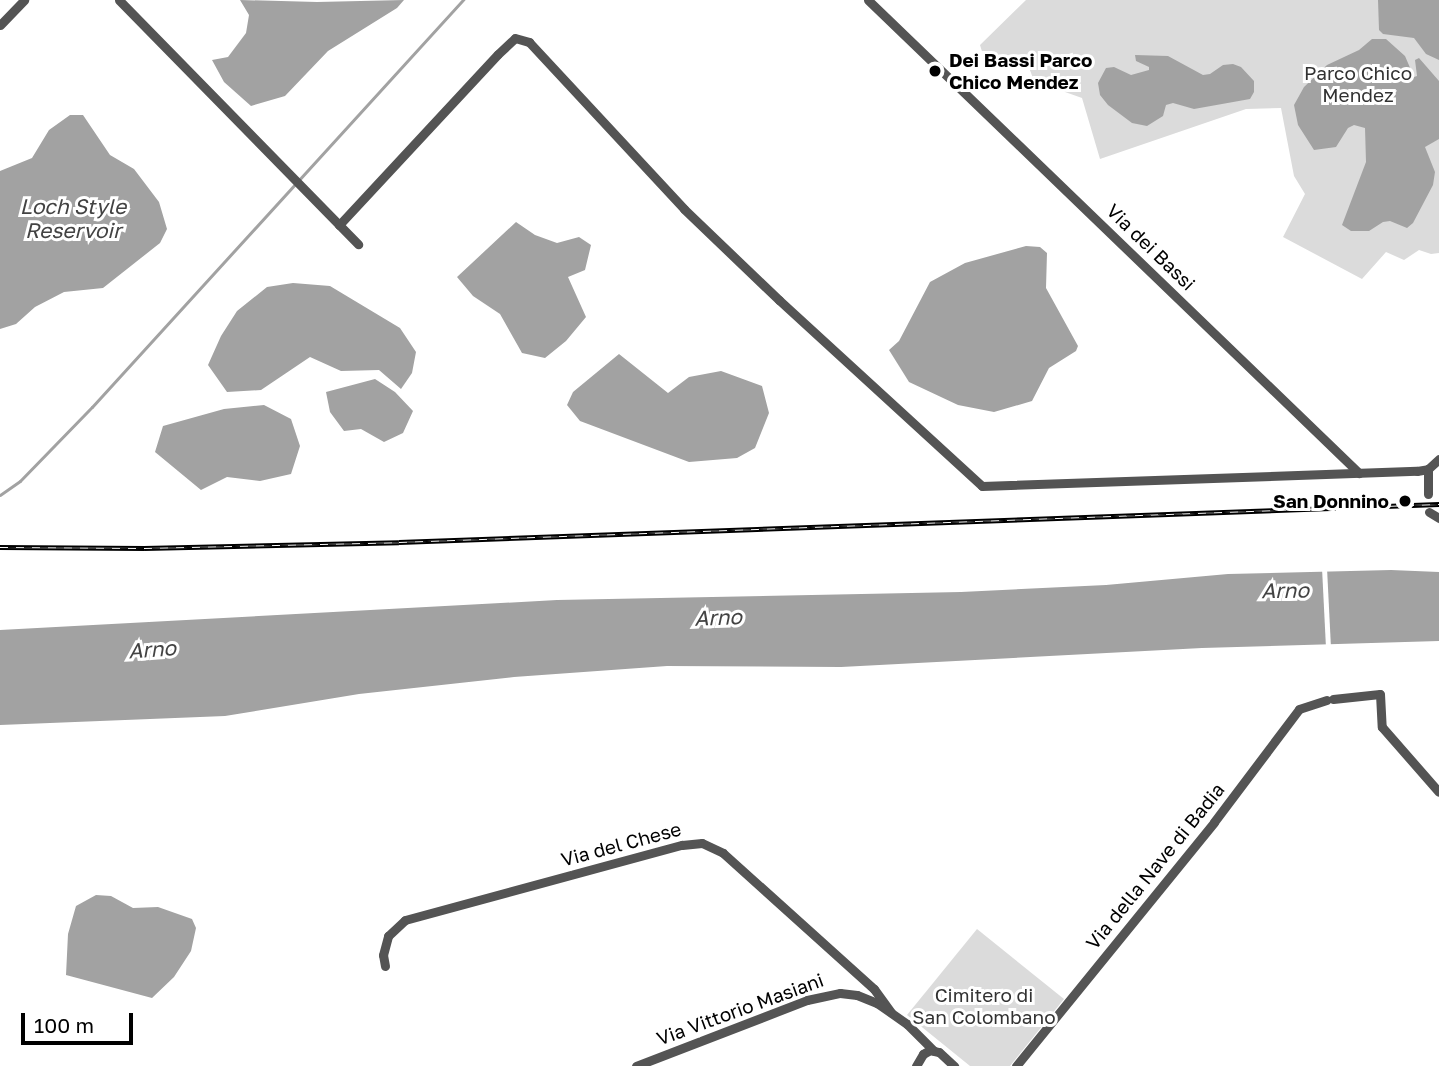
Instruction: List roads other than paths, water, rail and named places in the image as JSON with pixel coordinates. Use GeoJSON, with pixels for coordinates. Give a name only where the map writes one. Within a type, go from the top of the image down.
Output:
{"type":"FeatureCollection","features":[{"type":"Feature","properties":{"kind":"street"},"geometry":{"type":"LineString","coordinates":[[0,25],[24,0]]}},
{"type":"Feature","properties":{"kind":"street"},"geometry":{"type":"LineString","coordinates":[[119,0],[305,193],[359,244]]}},
{"type":"Feature","properties":{"kind":"street","name":"Via dei Bassi"},"geometry":{"type":"LineString","coordinates":[[868,0],[1359,473]]}},
{"type":"Feature","properties":{"kind":"street"},"geometry":{"type":"LineString","coordinates":[[339,225],[515,38],[529,41],[684,209],[982,486],[1428,469],[1439,459]]}},
{"type":"Feature","properties":{"kind":"street"},"geometry":{"type":"LineString","coordinates":[[1428,469],[1428,494]]}},
{"type":"Feature","properties":{"kind":"street"},"geometry":{"type":"LineString","coordinates":[[1429,512],[1439,518]]}},
{"type":"Feature","properties":{"kind":"street","name":"Via della Nave di Badia"},"geometry":{"type":"LineString","coordinates":[[1016,1066],[1214,822],[1299,709],[1330,699],[1380,694],[1382,727],[1439,792]]}},
{"type":"Feature","properties":{"kind":"street","name":"Via del Chese"},"geometry":{"type":"LineString","coordinates":[[385,966],[383,955],[388,936],[405,920],[695,843],[723,853],[874,989],[891,1012],[939,1058],[954,1066]]}},
{"type":"Feature","properties":{"kind":"street"},"geometry":{"type":"LineString","coordinates":[[856,974],[862,997],[874,989]]}},
{"type":"Feature","properties":{"kind":"street","name":"Via Vittorio Masiani"},"geometry":{"type":"LineString","coordinates":[[636,1066],[813,998],[840,993],[862,997]]}},
{"type":"Feature","properties":{"kind":"street","name":"Via del Chese"},"geometry":{"type":"LineString","coordinates":[[862,997],[891,1012]]}},
{"type":"Feature","properties":{"kind":"street"},"geometry":{"type":"LineString","coordinates":[[919,1062],[922,1042]]}},
{"type":"Feature","properties":{"kind":"street"},"geometry":{"type":"LineString","coordinates":[[919,1062],[925,1052],[939,1058]]}},
{"type":"Feature","properties":{"kind":"water"},"geometry":{"type":"Polygon","coordinates":[[[240,0],[404,0],[397,8],[328,51],[285,96],[251,106],[224,82],[212,60],[228,57],[246,33],[249,15],[240,0]]]}},
{"type":"Feature","properties":{"kind":"water"},"geometry":{"type":"Polygon","coordinates":[[[1378,0],[1439,0],[1439,60],[1426,54],[1414,38],[1383,34],[1379,30],[1378,0]]]}},
{"type":"Feature","properties":{"kind":"water"},"geometry":{"type":"Polygon","coordinates":[[[1372,39],[1386,39],[1405,56],[1414,77],[1417,76],[1415,60],[1419,58],[1439,81],[1439,139],[1425,147],[1435,172],[1433,185],[1413,223],[1407,228],[1390,221],[1383,222],[1369,231],[1351,231],[1342,225],[1366,162],[1365,128],[1354,125],[1348,128],[1336,147],[1314,150],[1298,125],[1294,105],[1304,87],[1327,65],[1359,50],[1372,39]]]}},
{"type":"Feature","properties":{"kind":"water"},"geometry":{"type":"Polygon","coordinates":[[[1135,55],[1168,56],[1203,75],[1210,74],[1223,65],[1233,64],[1241,67],[1254,81],[1254,92],[1250,99],[1194,109],[1173,103],[1166,105],[1163,116],[1147,126],[1132,123],[1108,105],[1100,95],[1098,83],[1106,68],[1114,67],[1131,75],[1149,70],[1149,67],[1136,61],[1135,55]]]}},
{"type":"Feature","properties":{"kind":"water","name":"Loch Style Reservoir"},"geometry":{"type":"Polygon","coordinates":[[[70,115],[83,115],[110,155],[134,169],[159,202],[167,229],[160,243],[103,288],[64,292],[35,307],[16,324],[0,329],[0,171],[32,158],[49,130],[70,115]]]}},
{"type":"Feature","properties":{"kind":"water"},"geometry":{"type":"Polygon","coordinates":[[[516,222],[535,235],[557,243],[579,237],[591,245],[585,270],[568,277],[586,317],[566,341],[545,358],[522,353],[500,314],[473,296],[457,277],[516,222]]]}},
{"type":"Feature","properties":{"kind":"water"},"geometry":{"type":"Polygon","coordinates":[[[1026,246],[1040,247],[1047,253],[1046,288],[1078,346],[1076,351],[1049,368],[1032,401],[994,412],[958,405],[909,382],[889,350],[899,341],[930,282],[965,263],[1026,246]]]}},
{"type":"Feature","properties":{"kind":"water"},"geometry":{"type":"Polygon","coordinates":[[[293,283],[330,286],[400,328],[416,352],[412,373],[401,389],[379,370],[341,371],[310,357],[261,390],[227,392],[208,365],[221,336],[237,311],[267,287],[293,283]]]}},
{"type":"Feature","properties":{"kind":"water"},"geometry":{"type":"Polygon","coordinates":[[[619,354],[668,393],[689,377],[721,371],[762,386],[769,413],[755,448],[737,458],[689,462],[580,421],[567,405],[573,392],[619,354]]]}},
{"type":"Feature","properties":{"kind":"water"},"geometry":{"type":"Polygon","coordinates":[[[375,379],[395,392],[413,411],[403,433],[384,442],[361,429],[344,431],[330,412],[326,392],[375,379]]]}},
{"type":"Feature","properties":{"kind":"water"},"geometry":{"type":"Polygon","coordinates":[[[264,405],[291,419],[300,446],[291,474],[260,481],[227,477],[201,490],[155,452],[163,426],[224,409],[264,405]]]}},
{"type":"Feature","properties":{"kind":"water","name":"Arno"},"geometry":{"type":"Polygon","coordinates":[[[1391,570],[1439,572],[1439,641],[1202,648],[841,667],[667,666],[514,677],[359,694],[225,716],[0,725],[0,630],[557,600],[961,592],[1106,585],[1228,574],[1391,570]]]}},
{"type":"Feature","properties":{"kind":"water"},"geometry":{"type":"Polygon","coordinates":[[[96,895],[111,896],[133,908],[158,907],[192,919],[196,928],[191,951],[174,977],[152,998],[66,975],[68,934],[76,906],[96,895]]]}},
{"type":"Feature","properties":{"kind":"waterway"},"geometry":{"type":"LineString","coordinates":[[0,495],[20,481],[92,407],[463,0]]}},
{"type":"Feature","properties":{"kind":"railway"},"geometry":{"type":"LineString","coordinates":[[0,547],[144,548],[399,542],[1439,504]]}},
{"type":"Feature","properties":{"kind":"place","name":"Dei Bassi Parco Chico Mendez"},"geometry":{"type":"Point","coordinates":[935,71]}},
{"type":"Feature","properties":{"kind":"place","name":"San Donnino"},"geometry":{"type":"Point","coordinates":[1405,501]}},
{"type":"Feature","properties":{"kind":"park label","name":"Parco Chico Mendez"},"geometry":{"type":"Point","coordinates":[1358,84]}},
{"type":"Feature","properties":{"kind":"park label","name":"Cimitero di San Colombano"},"geometry":{"type":"Point","coordinates":[984,1006]}}]}
